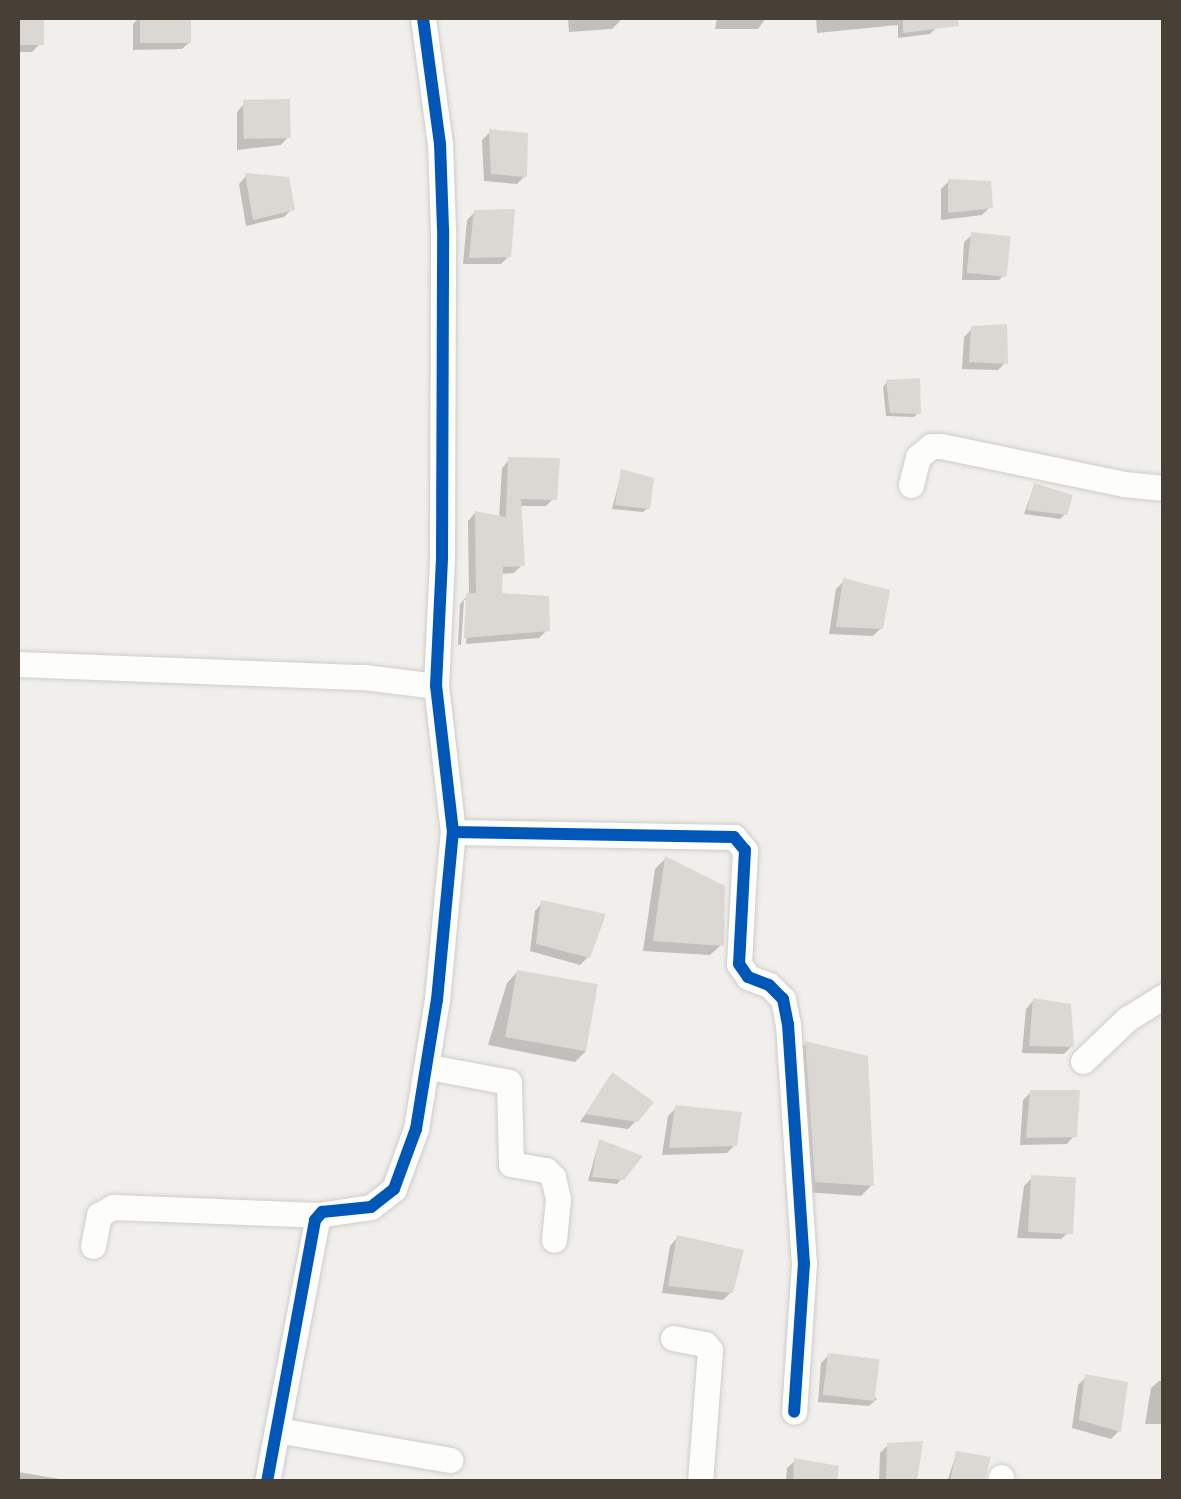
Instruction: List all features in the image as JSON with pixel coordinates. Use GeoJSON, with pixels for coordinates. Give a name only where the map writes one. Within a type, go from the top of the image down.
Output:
{"type":"FeatureCollection","features":[{"type":"Feature","properties":{"kind":"street"},"geometry":{"type":"LineString","coordinates":[[93,1246],[99,1216],[113,1206],[318,1215],[371,1207],[394,1189],[416,1129],[429,1067],[453,832],[436,686],[442,558],[444,229],[440,144],[423,18]]}},
{"type":"Feature","properties":{"kind":"street"},"geometry":{"type":"LineString","coordinates":[[911,485],[918,457],[932,446],[941,446],[1124,484],[1164,488]]}},
{"type":"Feature","properties":{"kind":"street"},"geometry":{"type":"LineString","coordinates":[[18,664],[217,669],[436,686]]}},
{"type":"Feature","properties":{"kind":"street"},"geometry":{"type":"LineString","coordinates":[[453,832],[734,838],[745,850],[739,964],[748,976],[769,985],[783,999],[788,1024],[804,1263],[794,1412]]}},
{"type":"Feature","properties":{"kind":"street"},"geometry":{"type":"LineString","coordinates":[[1083,1061],[1127,1018],[1164,996]]}},
{"type":"Feature","properties":{"kind":"street"},"geometry":{"type":"LineString","coordinates":[[429,1067],[509,1082],[511,1164],[546,1170],[553,1177],[558,1198],[554,1240]]}},
{"type":"Feature","properties":{"kind":"street"},"geometry":{"type":"LineString","coordinates":[[267,1482],[318,1215]]}},
{"type":"Feature","properties":{"kind":"street"},"geometry":{"type":"LineString","coordinates":[[674,1338],[704,1344],[710,1350],[700,1482]]}},
{"type":"Feature","properties":{"kind":"street"},"geometry":{"type":"LineString","coordinates":[[277,1430],[450,1460]]}},
{"type":"Feature","properties":{"kind":"building"},"geometry":{"type":"Polygon","coordinates":[[[18,18],[44,18],[44,45],[18,45],[18,18]]]}},
{"type":"Feature","properties":{"kind":"building"},"geometry":{"type":"Polygon","coordinates":[[[140,18],[191,18],[191,43],[140,43],[140,18]]]}},
{"type":"Feature","properties":{"kind":"building"},"geometry":{"type":"Polygon","coordinates":[[[903,18],[958,18],[959,26],[903,33],[903,18]]]}},
{"type":"Feature","properties":{"kind":"building"},"geometry":{"type":"Polygon","coordinates":[[[290,99],[291,138],[244,139],[243,100],[290,99]]]}},
{"type":"Feature","properties":{"kind":"building"},"geometry":{"type":"Polygon","coordinates":[[[489,129],[528,133],[527,177],[491,174],[489,129]]]}},
{"type":"Feature","properties":{"kind":"building"},"geometry":{"type":"Polygon","coordinates":[[[245,173],[289,177],[295,210],[253,220],[245,173]]]}},
{"type":"Feature","properties":{"kind":"building"},"geometry":{"type":"Polygon","coordinates":[[[948,179],[991,181],[993,208],[948,213],[948,179]]]}},
{"type":"Feature","properties":{"kind":"building"},"geometry":{"type":"Polygon","coordinates":[[[515,209],[511,257],[469,258],[474,210],[515,209]]]}},
{"type":"Feature","properties":{"kind":"building"},"geometry":{"type":"Polygon","coordinates":[[[971,232],[1011,236],[1006,277],[967,273],[971,232]]]}},
{"type":"Feature","properties":{"kind":"building"},"geometry":{"type":"Polygon","coordinates":[[[1007,324],[1008,364],[969,362],[971,326],[1007,324]]]}},
{"type":"Feature","properties":{"kind":"building"},"geometry":{"type":"Polygon","coordinates":[[[920,378],[921,414],[890,413],[886,380],[920,378]]]}},
{"type":"Feature","properties":{"kind":"building"},"geometry":{"type":"Polygon","coordinates":[[[508,457],[560,458],[557,500],[521,499],[525,566],[503,567],[502,593],[549,596],[550,631],[464,638],[466,593],[476,593],[475,511],[506,517],[508,457]]]}},
{"type":"Feature","properties":{"kind":"building"},"geometry":{"type":"Polygon","coordinates":[[[621,469],[654,478],[650,509],[615,505],[621,469]]]}},
{"type":"Feature","properties":{"kind":"building"},"geometry":{"type":"Polygon","coordinates":[[[1034,483],[1073,495],[1067,515],[1027,510],[1034,483]]]}},
{"type":"Feature","properties":{"kind":"building"},"geometry":{"type":"Polygon","coordinates":[[[843,578],[890,590],[883,629],[836,627],[843,578]]]}},
{"type":"Feature","properties":{"kind":"building"},"geometry":{"type":"Polygon","coordinates":[[[665,856],[725,886],[724,946],[653,941],[665,856]]]}},
{"type":"Feature","properties":{"kind":"building"},"geometry":{"type":"Polygon","coordinates":[[[541,900],[606,914],[590,958],[536,944],[541,900]]]}},
{"type":"Feature","properties":{"kind":"building"},"geometry":{"type":"Polygon","coordinates":[[[517,970],[598,984],[586,1051],[505,1037],[517,970]]]}},
{"type":"Feature","properties":{"kind":"building"},"geometry":{"type":"Polygon","coordinates":[[[1033,998],[1071,1004],[1074,1047],[1029,1046],[1033,998]]]}},
{"type":"Feature","properties":{"kind":"building"},"geometry":{"type":"Polygon","coordinates":[[[805,1041],[868,1056],[874,1186],[815,1182],[805,1041]]]}},
{"type":"Feature","properties":{"kind":"building"},"geometry":{"type":"Polygon","coordinates":[[[612,1072],[654,1102],[638,1122],[585,1114],[612,1072]]]}},
{"type":"Feature","properties":{"kind":"building"},"geometry":{"type":"Polygon","coordinates":[[[1030,1090],[1080,1090],[1077,1137],[1026,1138],[1030,1090]]]}},
{"type":"Feature","properties":{"kind":"building"},"geometry":{"type":"Polygon","coordinates":[[[675,1105],[742,1112],[737,1146],[669,1148],[675,1105]]]}},
{"type":"Feature","properties":{"kind":"building"},"geometry":{"type":"Polygon","coordinates":[[[599,1139],[643,1156],[624,1180],[592,1177],[599,1139]]]}},
{"type":"Feature","properties":{"kind":"building"},"geometry":{"type":"Polygon","coordinates":[[[1031,1175],[1076,1177],[1073,1234],[1028,1232],[1031,1175]]]}},
{"type":"Feature","properties":{"kind":"building"},"geometry":{"type":"Polygon","coordinates":[[[677,1235],[744,1250],[733,1293],[668,1286],[677,1235]]]}},
{"type":"Feature","properties":{"kind":"building"},"geometry":{"type":"Polygon","coordinates":[[[828,1353],[880,1359],[874,1401],[823,1395],[828,1353]]]}},
{"type":"Feature","properties":{"kind":"building"},"geometry":{"type":"Polygon","coordinates":[[[1085,1374],[1128,1382],[1121,1432],[1079,1420],[1085,1374]]]}},
{"type":"Feature","properties":{"kind":"building"},"geometry":{"type":"Polygon","coordinates":[[[923,1441],[917,1482],[886,1482],[887,1443],[923,1441]]]}},
{"type":"Feature","properties":{"kind":"building"},"geometry":{"type":"Polygon","coordinates":[[[956,1451],[991,1457],[984,1482],[950,1482],[956,1451]]]}},
{"type":"Feature","properties":{"kind":"building"},"geometry":{"type":"Polygon","coordinates":[[[794,1458],[839,1466],[837,1482],[793,1482],[794,1458]]]}},
{"type":"Feature","properties":{"kind":"cycle path"},"geometry":{"type":"LineString","coordinates":[[267,1482],[315,1220],[322,1212],[371,1207],[394,1189],[416,1129],[437,1000],[453,832],[436,686],[442,558],[440,144],[423,18]]}},
{"type":"Feature","properties":{"kind":"cycle path"},"geometry":{"type":"LineString","coordinates":[[453,832],[734,837],[745,850],[739,964],[748,977],[769,985],[783,999],[788,1024],[804,1263],[794,1412]]}}]}
